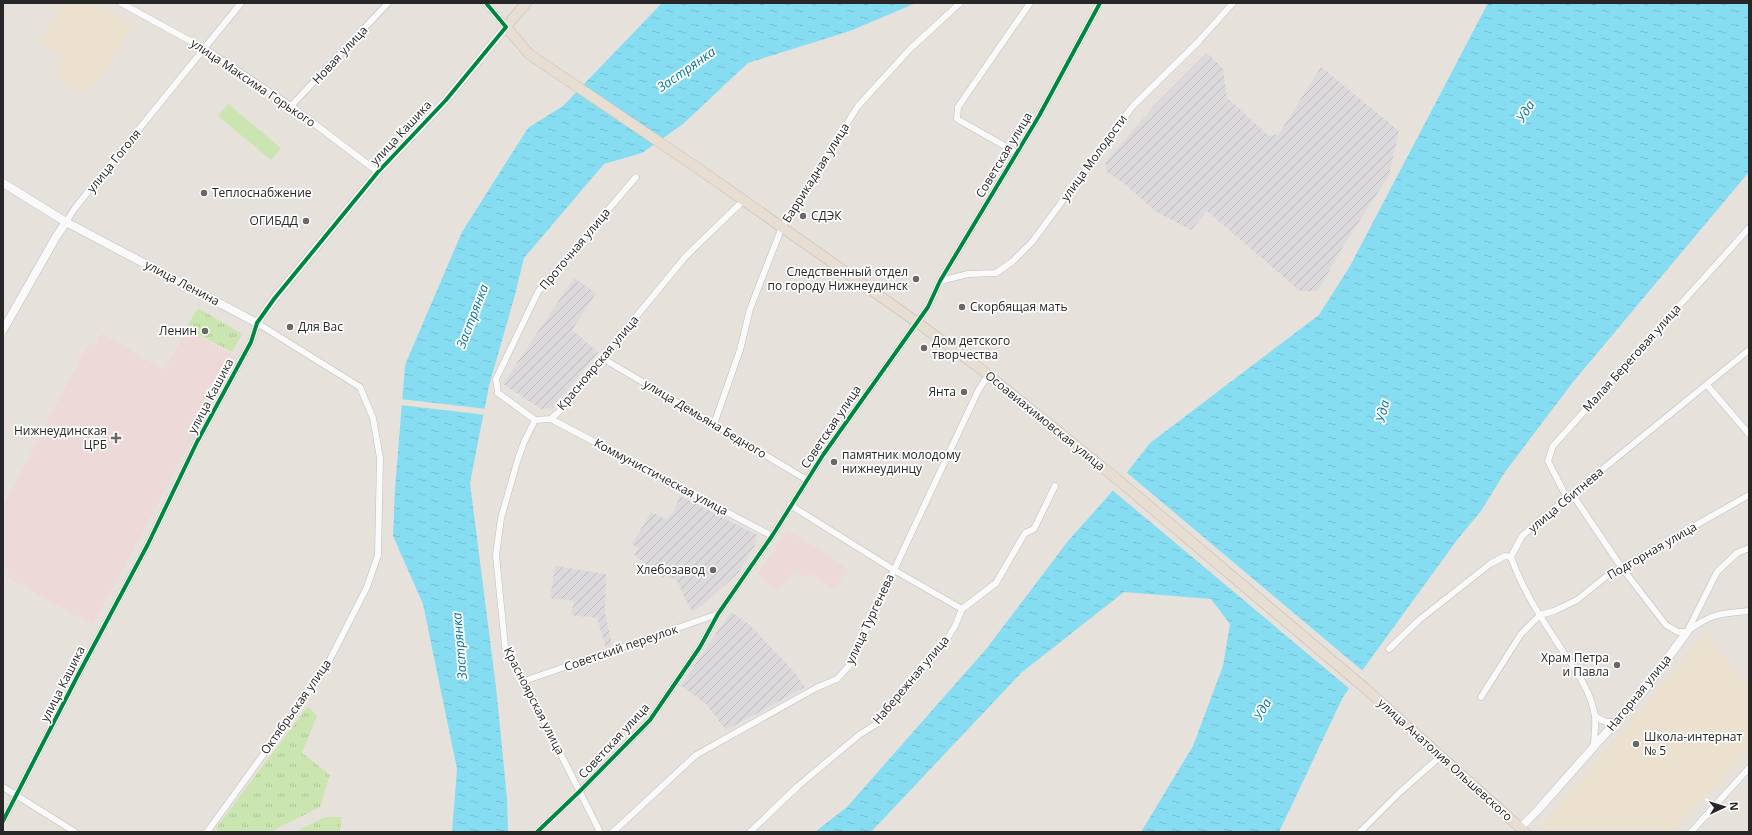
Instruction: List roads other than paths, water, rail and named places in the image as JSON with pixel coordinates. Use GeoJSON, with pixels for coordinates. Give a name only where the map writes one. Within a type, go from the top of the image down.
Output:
{"type":"FeatureCollection","features":[{"type":"Feature","properties":{"kind":"highway","name":"улица Кашика"},"geometry":{"type":"LineString","coordinates":[[506,27],[526,3]]}},
{"type":"Feature","properties":{"kind":"highway","name":"Осоавиахимовская улица"},"geometry":{"type":"LineString","coordinates":[[506,27],[529,54],[744,200],[917,322],[988,375],[1117,479],[1366,689]]}},
{"type":"Feature","properties":{"kind":"highway","name":"улица Анатолия Ольшевского"},"geometry":{"type":"LineString","coordinates":[[1366,689],[1441,756],[1520,831]]}},
{"type":"Feature","properties":{"kind":"street","name":"улица Максима Горького"},"geometry":{"type":"LineString","coordinates":[[121,3],[204,49],[292,106],[378,172]]}},
{"type":"Feature","properties":{"kind":"street","name":"улица Гоголя"},"geometry":{"type":"LineString","coordinates":[[3,330],[56,237],[76,208],[241,3]]}},
{"type":"Feature","properties":{"kind":"street","name":"Новая улица"},"geometry":{"type":"LineString","coordinates":[[292,106],[388,3]]}},
{"type":"Feature","properties":{"kind":"street"},"geometry":{"type":"LineString","coordinates":[[486,3],[506,27]]}},
{"type":"Feature","properties":{"kind":"street","name":"Баррикадная улица"},"geometry":{"type":"LineString","coordinates":[[714,424],[740,350],[750,309],[782,227],[858,106],[910,49],[960,3]]}},
{"type":"Feature","properties":{"kind":"street"},"geometry":{"type":"LineString","coordinates":[[1017,153],[957,119],[958,107],[1030,3]]}},
{"type":"Feature","properties":{"kind":"street","name":"Советская улица"},"geometry":{"type":"LineString","coordinates":[[537,832],[650,720],[700,646],[718,614],[772,536],[790,505],[823,455],[928,306],[940,281],[1039,116],[1100,3]]}},
{"type":"Feature","properties":{"kind":"street","name":"улица Молодости"},"geometry":{"type":"LineString","coordinates":[[940,281],[968,274],[996,273],[1013,261],[1032,242],[1132,107],[1198,42],[1234,3]]}},
{"type":"Feature","properties":{"kind":"street","name":"улица Кашика"},"geometry":{"type":"LineString","coordinates":[[3,821],[79,673],[148,544],[197,442],[251,342],[257,323],[274,299],[378,172],[446,100],[506,27]]}},
{"type":"Feature","properties":{"kind":"street","name":"Проточная улица"},"geometry":{"type":"LineString","coordinates":[[535,420],[498,393],[496,379],[538,292],[636,177]]}},
{"type":"Feature","properties":{"kind":"street","name":"улица Ленина"},"geometry":{"type":"LineString","coordinates":[[3,183],[66,222],[257,323],[360,387]]}},
{"type":"Feature","properties":{"kind":"street","name":"Красноярская улица"},"geometry":{"type":"LineString","coordinates":[[600,832],[505,646],[496,555],[501,518],[518,458],[535,420],[551,419],[567,404],[602,358],[686,256],[744,200]]}},
{"type":"Feature","properties":{"kind":"street","name":"Малая Береговая улица"},"geometry":{"type":"LineString","coordinates":[[1687,632],[1678,632],[1666,625],[1569,496],[1548,461],[1553,446],[1749,228]]}},
{"type":"Feature","properties":{"kind":"street","name":"улица Сбитнева"},"geometry":{"type":"LineString","coordinates":[[1512,557],[1522,536],[1749,350]]}},
{"type":"Feature","properties":{"kind":"street","name":"улица Демьяна Бедного"},"geometry":{"type":"LineString","coordinates":[[602,358],[807,480]]}},
{"type":"Feature","properties":{"kind":"street","name":"улица Тургенева"},"geometry":{"type":"LineString","coordinates":[[613,832],[696,755],[816,688],[837,679],[849,666],[978,391],[988,375]]}},
{"type":"Feature","properties":{"kind":"street"},"geometry":{"type":"LineString","coordinates":[[1707,385],[1749,434]]}},
{"type":"Feature","properties":{"kind":"street","name":"Октябрьская улица"},"geometry":{"type":"LineString","coordinates":[[207,832],[324,671],[368,587],[378,555],[380,458],[374,418],[360,387]]}},
{"type":"Feature","properties":{"kind":"street","name":"Коммунистическая улица"},"geometry":{"type":"LineString","coordinates":[[551,419],[772,536]]}},
{"type":"Feature","properties":{"kind":"street","name":"Набережная улица"},"geometry":{"type":"LineString","coordinates":[[750,832],[798,786],[859,735],[878,723],[942,647],[962,609],[996,583],[1025,533],[1034,529],[1055,486]]}},
{"type":"Feature","properties":{"kind":"street","name":"Подгорная улица"},"geometry":{"type":"LineString","coordinates":[[1481,697],[1517,640],[1540,615],[1554,611],[1577,600],[1608,575],[1749,495]]}},
{"type":"Feature","properties":{"kind":"street"},"geometry":{"type":"LineString","coordinates":[[790,505],[894,570],[962,609]]}},
{"type":"Feature","properties":{"kind":"street","name":"Нагорная улица"},"geometry":{"type":"LineString","coordinates":[[1520,831],[1644,690],[1687,632],[1717,572],[1737,554],[1749,548]]}},
{"type":"Feature","properties":{"kind":"street"},"geometry":{"type":"LineString","coordinates":[[1389,649],[1419,620],[1490,564],[1505,556],[1512,557],[1520,581],[1531,603],[1579,674],[1588,693],[1595,716],[1594,746]]}},
{"type":"Feature","properties":{"kind":"street"},"geometry":{"type":"LineString","coordinates":[[1687,632],[1702,620],[1721,613],[1749,611]]}},
{"type":"Feature","properties":{"kind":"street","name":"Советский переулок"},"geometry":{"type":"LineString","coordinates":[[524,681],[718,614]]}},
{"type":"Feature","properties":{"kind":"street"},"geometry":{"type":"LineString","coordinates":[[1595,716],[1602,722],[1609,723],[1618,720]]}},
{"type":"Feature","properties":{"kind":"street"},"geometry":{"type":"LineString","coordinates":[[1360,832],[1400,792],[1441,756]]}},
{"type":"Feature","properties":{"kind":"street"},"geometry":{"type":"LineString","coordinates":[[1690,832],[1749,768]]}},
{"type":"Feature","properties":{"kind":"street"},"geometry":{"type":"LineString","coordinates":[[3,787],[75,832]]}},
{"type":"Feature","properties":{"kind":"water","name":"Застрянка"},"geometry":{"type":"Polygon","coordinates":[[[662,3],[916,3],[850,31],[748,63],[683,124],[642,153],[604,164],[524,258],[489,386],[470,483],[496,687],[507,798],[508,832],[452,832],[457,769],[423,604],[393,536],[395,489],[405,365],[462,232],[528,128],[563,106],[662,3]]]}},
{"type":"Feature","properties":{"kind":"water","name":"Уда"},"geometry":{"type":"Polygon","coordinates":[[[1488,3],[1749,3],[1749,172],[1573,382],[1505,472],[1481,511],[1457,540],[1343,697],[1279,832],[1141,832],[1193,746],[1223,666],[1230,624],[1211,599],[1124,592],[1021,673],[871,832],[815,832],[847,807],[987,648],[1068,541],[1109,495],[1150,443],[1319,315],[1350,266],[1488,3]]]}},
{"type":"Feature","properties":{"kind":"place","name":"Теплоснабжение"},"geometry":{"type":"Point","coordinates":[204,193]}},
{"type":"Feature","properties":{"kind":"place","name":"СДЭК"},"geometry":{"type":"Point","coordinates":[803,216]}},
{"type":"Feature","properties":{"kind":"place","name":"ОГИБДД"},"geometry":{"type":"Point","coordinates":[306,221]}},
{"type":"Feature","properties":{"kind":"place","name":"Следственный отдел по городу Нижнеудинск"},"geometry":{"type":"Point","coordinates":[916,279]}},
{"type":"Feature","properties":{"kind":"place","name":"Скорбящая мать"},"geometry":{"type":"Point","coordinates":[962,307]}},
{"type":"Feature","properties":{"kind":"place","name":"Для Вас"},"geometry":{"type":"Point","coordinates":[290,327]}},
{"type":"Feature","properties":{"kind":"place","name":"Ленин"},"geometry":{"type":"Point","coordinates":[205,331]}},
{"type":"Feature","properties":{"kind":"place","name":"Дом детского творчества"},"geometry":{"type":"Point","coordinates":[924,348]}},
{"type":"Feature","properties":{"kind":"place","name":"Янта"},"geometry":{"type":"Point","coordinates":[964,392]}},
{"type":"Feature","properties":{"kind":"place","name":"Нижнеудинская ЦРБ"},"geometry":{"type":"Point","coordinates":[116,438]}},
{"type":"Feature","properties":{"kind":"place","name":"памятник молодому нижнеудинцу"},"geometry":{"type":"Point","coordinates":[834,462]}},
{"type":"Feature","properties":{"kind":"place","name":"Хлебозавод"},"geometry":{"type":"Point","coordinates":[713,570]}},
{"type":"Feature","properties":{"kind":"place","name":"Храм Петра и Павла"},"geometry":{"type":"Point","coordinates":[1617,665]}},
{"type":"Feature","properties":{"kind":"place","name":"Школа-интернат № 5"},"geometry":{"type":"Point","coordinates":[1636,744]}}]}
